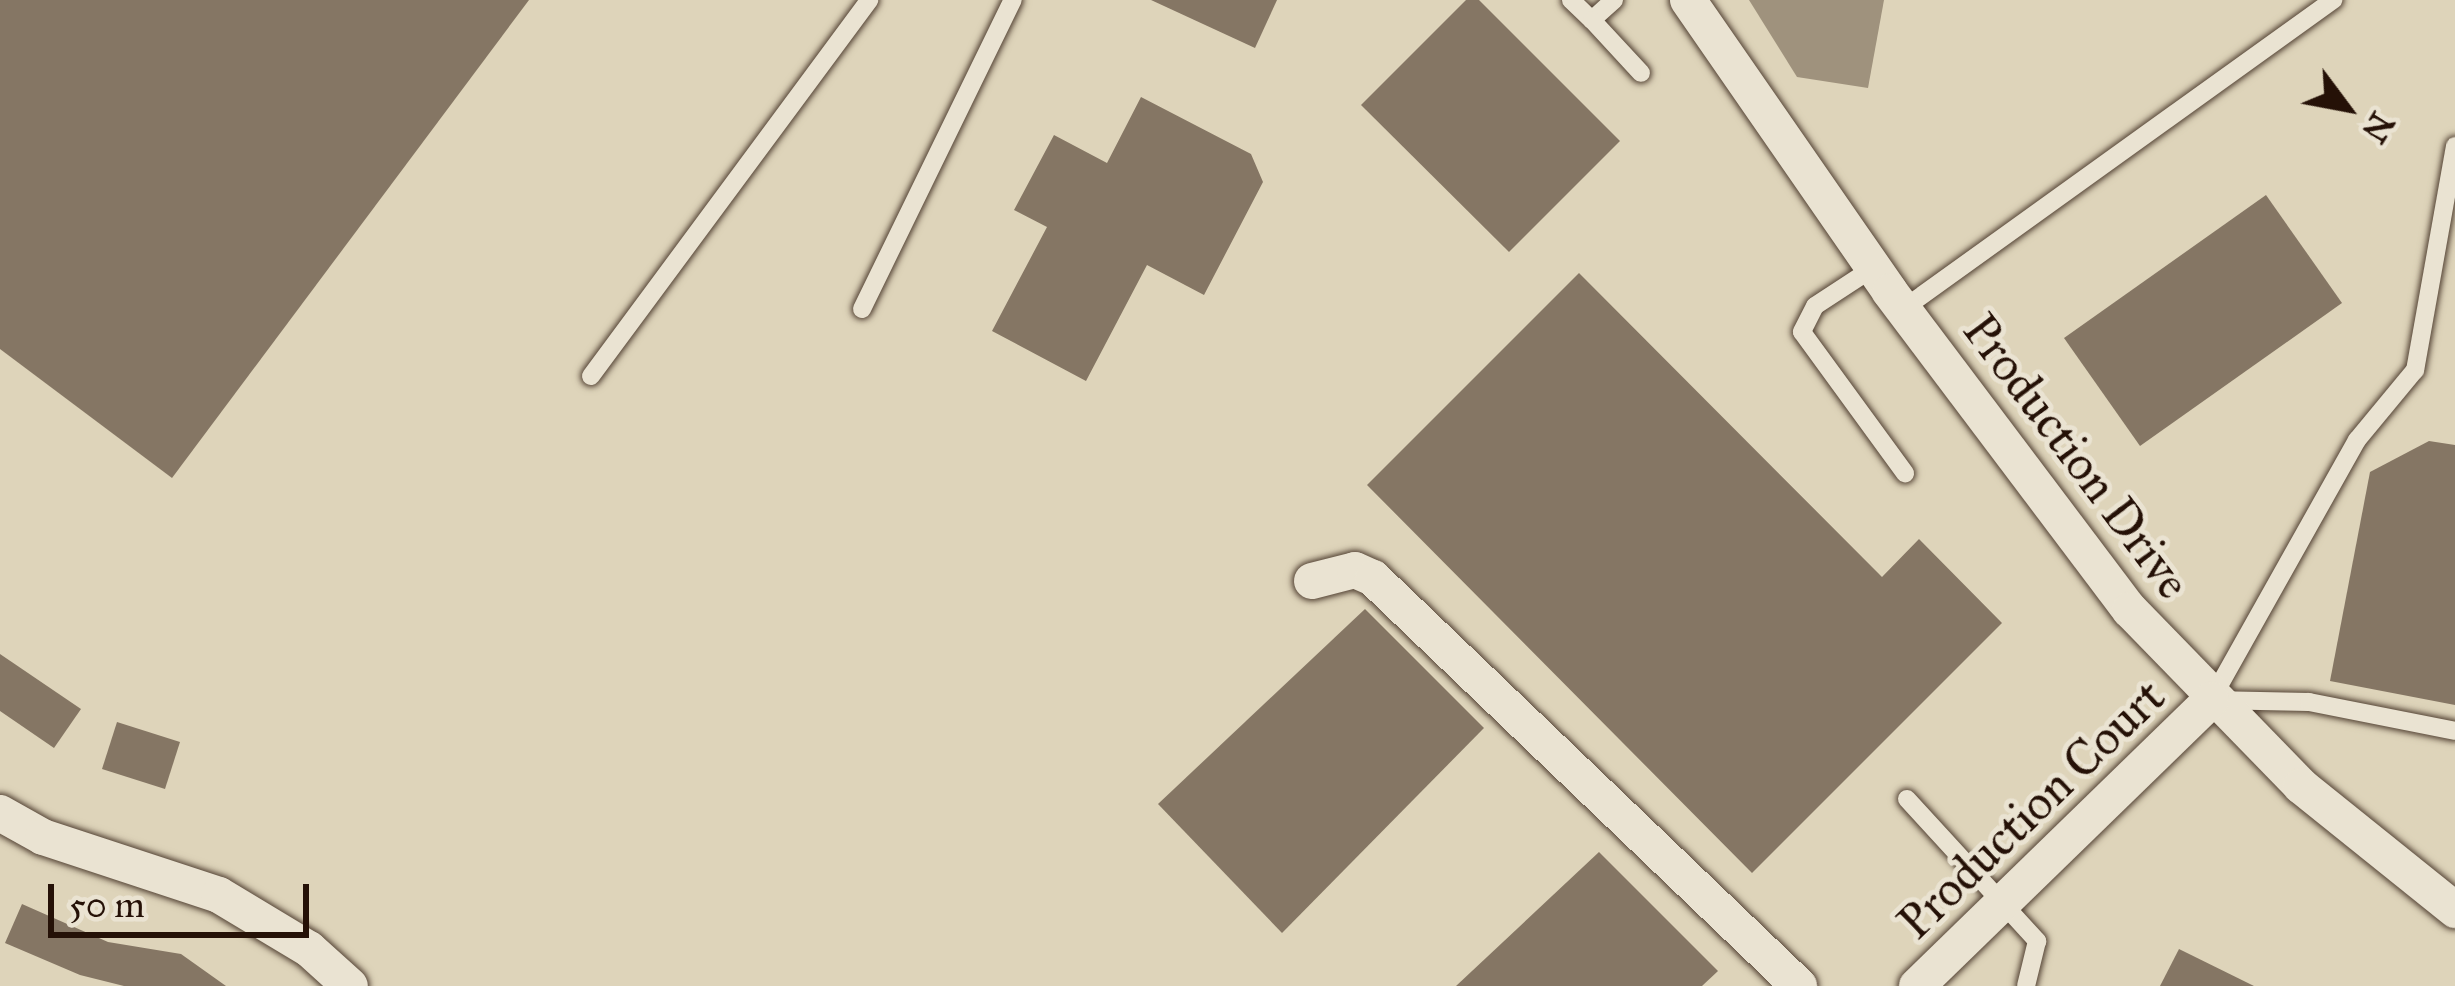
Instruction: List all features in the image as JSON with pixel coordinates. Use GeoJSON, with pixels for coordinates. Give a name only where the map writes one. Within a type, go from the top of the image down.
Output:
{"type":"FeatureCollection","features":[{"type":"Feature","properties":{"kind":"street","name":"Production Drive"},"geometry":{"type":"LineString","coordinates":[[1688,0],[2054,518],[2211,700],[2301,786],[2455,910]]}},
{"type":"Feature","properties":{"kind":"street"},"geometry":{"type":"LineString","coordinates":[[1312,581],[1355,570],[1373,578],[1799,986]]}},
{"type":"Feature","properties":{"kind":"street","name":"Production Court"},"geometry":{"type":"LineString","coordinates":[[1918,986],[2211,700]]}},
{"type":"Feature","properties":{"kind":"street"},"geometry":{"type":"LineString","coordinates":[[0,814],[43,837],[218,896],[309,950],[350,986]]}},
{"type":"Feature","properties":{"kind":"lane"},"geometry":{"type":"LineString","coordinates":[[591,376],[864,6],[842,0]]}},
{"type":"Feature","properties":{"kind":"lane"},"geometry":{"type":"LineString","coordinates":[[862,309],[1013,0]]}},
{"type":"Feature","properties":{"kind":"lane"},"geometry":{"type":"LineString","coordinates":[[1571,0],[1641,73]]}},
{"type":"Feature","properties":{"kind":"lane"},"geometry":{"type":"LineString","coordinates":[[1592,20],[1614,0]]}},
{"type":"Feature","properties":{"kind":"lane"},"geometry":{"type":"LineString","coordinates":[[1903,309],[2333,0]]}},
{"type":"Feature","properties":{"kind":"lane"},"geometry":{"type":"LineString","coordinates":[[2455,146],[2415,370],[2356,440],[2211,700],[2309,702],[2455,731]]}},
{"type":"Feature","properties":{"kind":"lane"},"geometry":{"type":"LineString","coordinates":[[1873,268],[1815,306],[1802,332],[1905,473]]}},
{"type":"Feature","properties":{"kind":"lane"},"geometry":{"type":"LineString","coordinates":[[1907,799],[2037,941],[2026,986]]}},
{"type":"Feature","properties":{"kind":"shaded area"},"geometry":{"type":"Polygon","coordinates":[[[1749,0],[1884,0],[1868,88],[1797,77],[1749,0]]]}},
{"type":"Feature","properties":{"kind":"building"},"geometry":{"type":"Polygon","coordinates":[[[0,0],[529,0],[172,478],[0,349],[0,0]]]}},
{"type":"Feature","properties":{"kind":"building"},"geometry":{"type":"Polygon","coordinates":[[[1151,0],[1277,0],[1255,48],[1151,0]]]}},
{"type":"Feature","properties":{"kind":"building"},"geometry":{"type":"Polygon","coordinates":[[[1466,0],[1479,0],[1620,141],[1509,252],[1361,105],[1466,0]]]}},
{"type":"Feature","properties":{"kind":"building"},"geometry":{"type":"Polygon","coordinates":[[[1141,97],[1251,154],[1263,182],[1204,295],[1147,265],[1086,381],[992,331],[1047,227],[1014,210],[1054,135],[1107,163],[1141,97]]]}},
{"type":"Feature","properties":{"kind":"building"},"geometry":{"type":"Polygon","coordinates":[[[2266,195],[2342,303],[2140,446],[2064,338],[2266,195]]]}},
{"type":"Feature","properties":{"kind":"building"},"geometry":{"type":"Polygon","coordinates":[[[1579,273],[1882,577],[1919,539],[2002,623],[1752,873],[1367,485],[1579,273]]]}},
{"type":"Feature","properties":{"kind":"building"},"geometry":{"type":"Polygon","coordinates":[[[2429,441],[2455,445],[2455,705],[2330,681],[2370,472],[2429,441]]]}},
{"type":"Feature","properties":{"kind":"building"},"geometry":{"type":"Polygon","coordinates":[[[1365,609],[1484,728],[1282,933],[1158,804],[1365,609]]]}},
{"type":"Feature","properties":{"kind":"building"},"geometry":{"type":"Polygon","coordinates":[[[0,654],[81,709],[54,748],[0,711],[0,654]]]}},
{"type":"Feature","properties":{"kind":"building"},"geometry":{"type":"Polygon","coordinates":[[[117,722],[180,742],[165,789],[102,769],[117,722]]]}},
{"type":"Feature","properties":{"kind":"building"},"geometry":{"type":"Polygon","coordinates":[[[1599,852],[1718,971],[1702,986],[1456,986],[1599,852]]]}},
{"type":"Feature","properties":{"kind":"building"},"geometry":{"type":"Polygon","coordinates":[[[22,904],[108,942],[181,954],[226,986],[124,986],[80,975],[5,943],[22,904]]]}},
{"type":"Feature","properties":{"kind":"building"},"geometry":{"type":"Polygon","coordinates":[[[2179,949],[2254,986],[2160,986],[2179,949]]]}}]}
